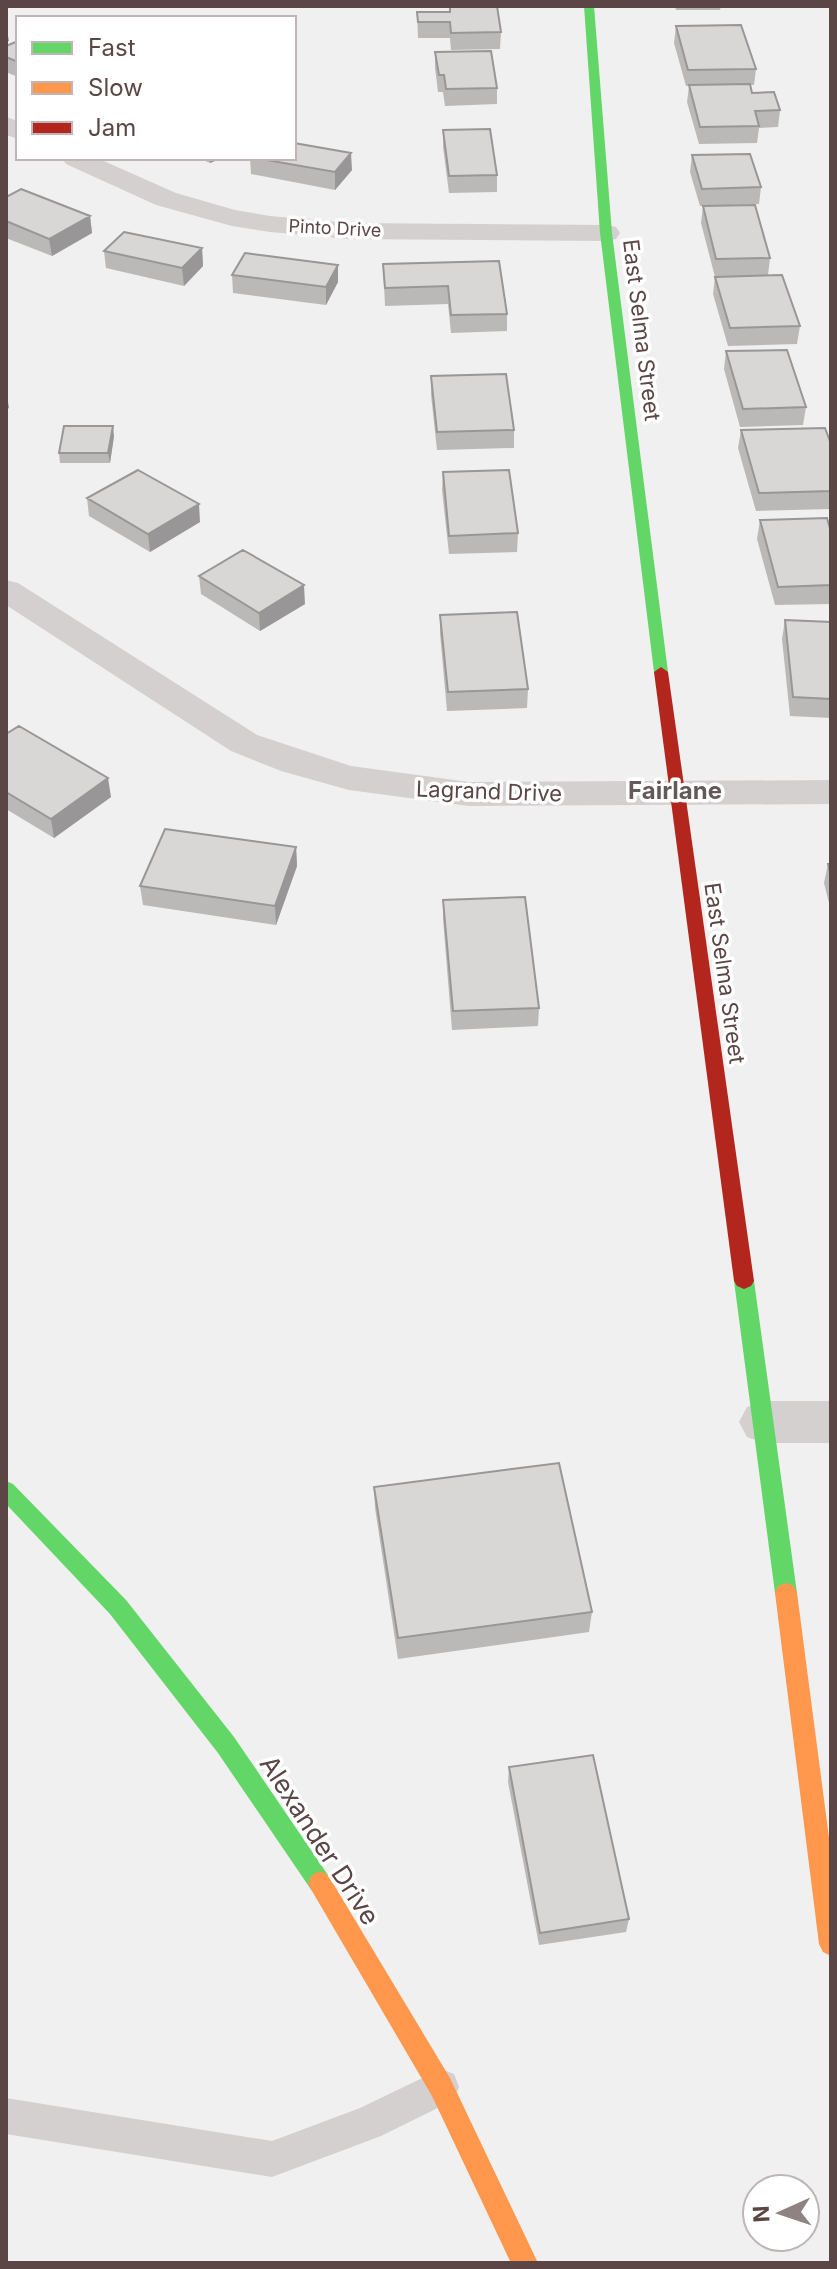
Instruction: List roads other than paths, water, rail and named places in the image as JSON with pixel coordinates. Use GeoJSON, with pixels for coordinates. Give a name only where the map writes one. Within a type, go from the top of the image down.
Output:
{"type":"FeatureCollection","features":[{"type":"Feature","properties":{"kind":"street","name":"East Selma Street"},"geometry":{"type":"LineString","coordinates":[[589,6],[606,233],[676,793],[764,1422],[831,1944]]}},
{"type":"Feature","properties":{"kind":"street","name":"Pinto Drive"},"geometry":{"type":"LineString","coordinates":[[79,160],[198,210],[270,224],[350,231],[606,233]]}},
{"type":"Feature","properties":{"kind":"street","name":"Lagrand Drive"},"geometry":{"type":"LineString","coordinates":[[6,590],[244,743],[349,778],[469,794],[831,792]]}},
{"type":"Feature","properties":{"kind":"street"},"geometry":{"type":"LineString","coordinates":[[764,1422],[831,1422]]}},
{"type":"Feature","properties":{"kind":"street","name":"Alexander Drive"},"geometry":{"type":"LineString","coordinates":[[6,1490],[118,1607],[226,1745],[324,1888],[441,2087],[525,2263]]}},
{"type":"Feature","properties":{"kind":"lane"},"geometry":{"type":"LineString","coordinates":[[6,2116],[272,2159],[368,2123],[441,2087]]}},
{"type":"Feature","properties":{"kind":"district","name":"Fairlane"},"geometry":{"type":"Point","coordinates":[675,790]}}]}
